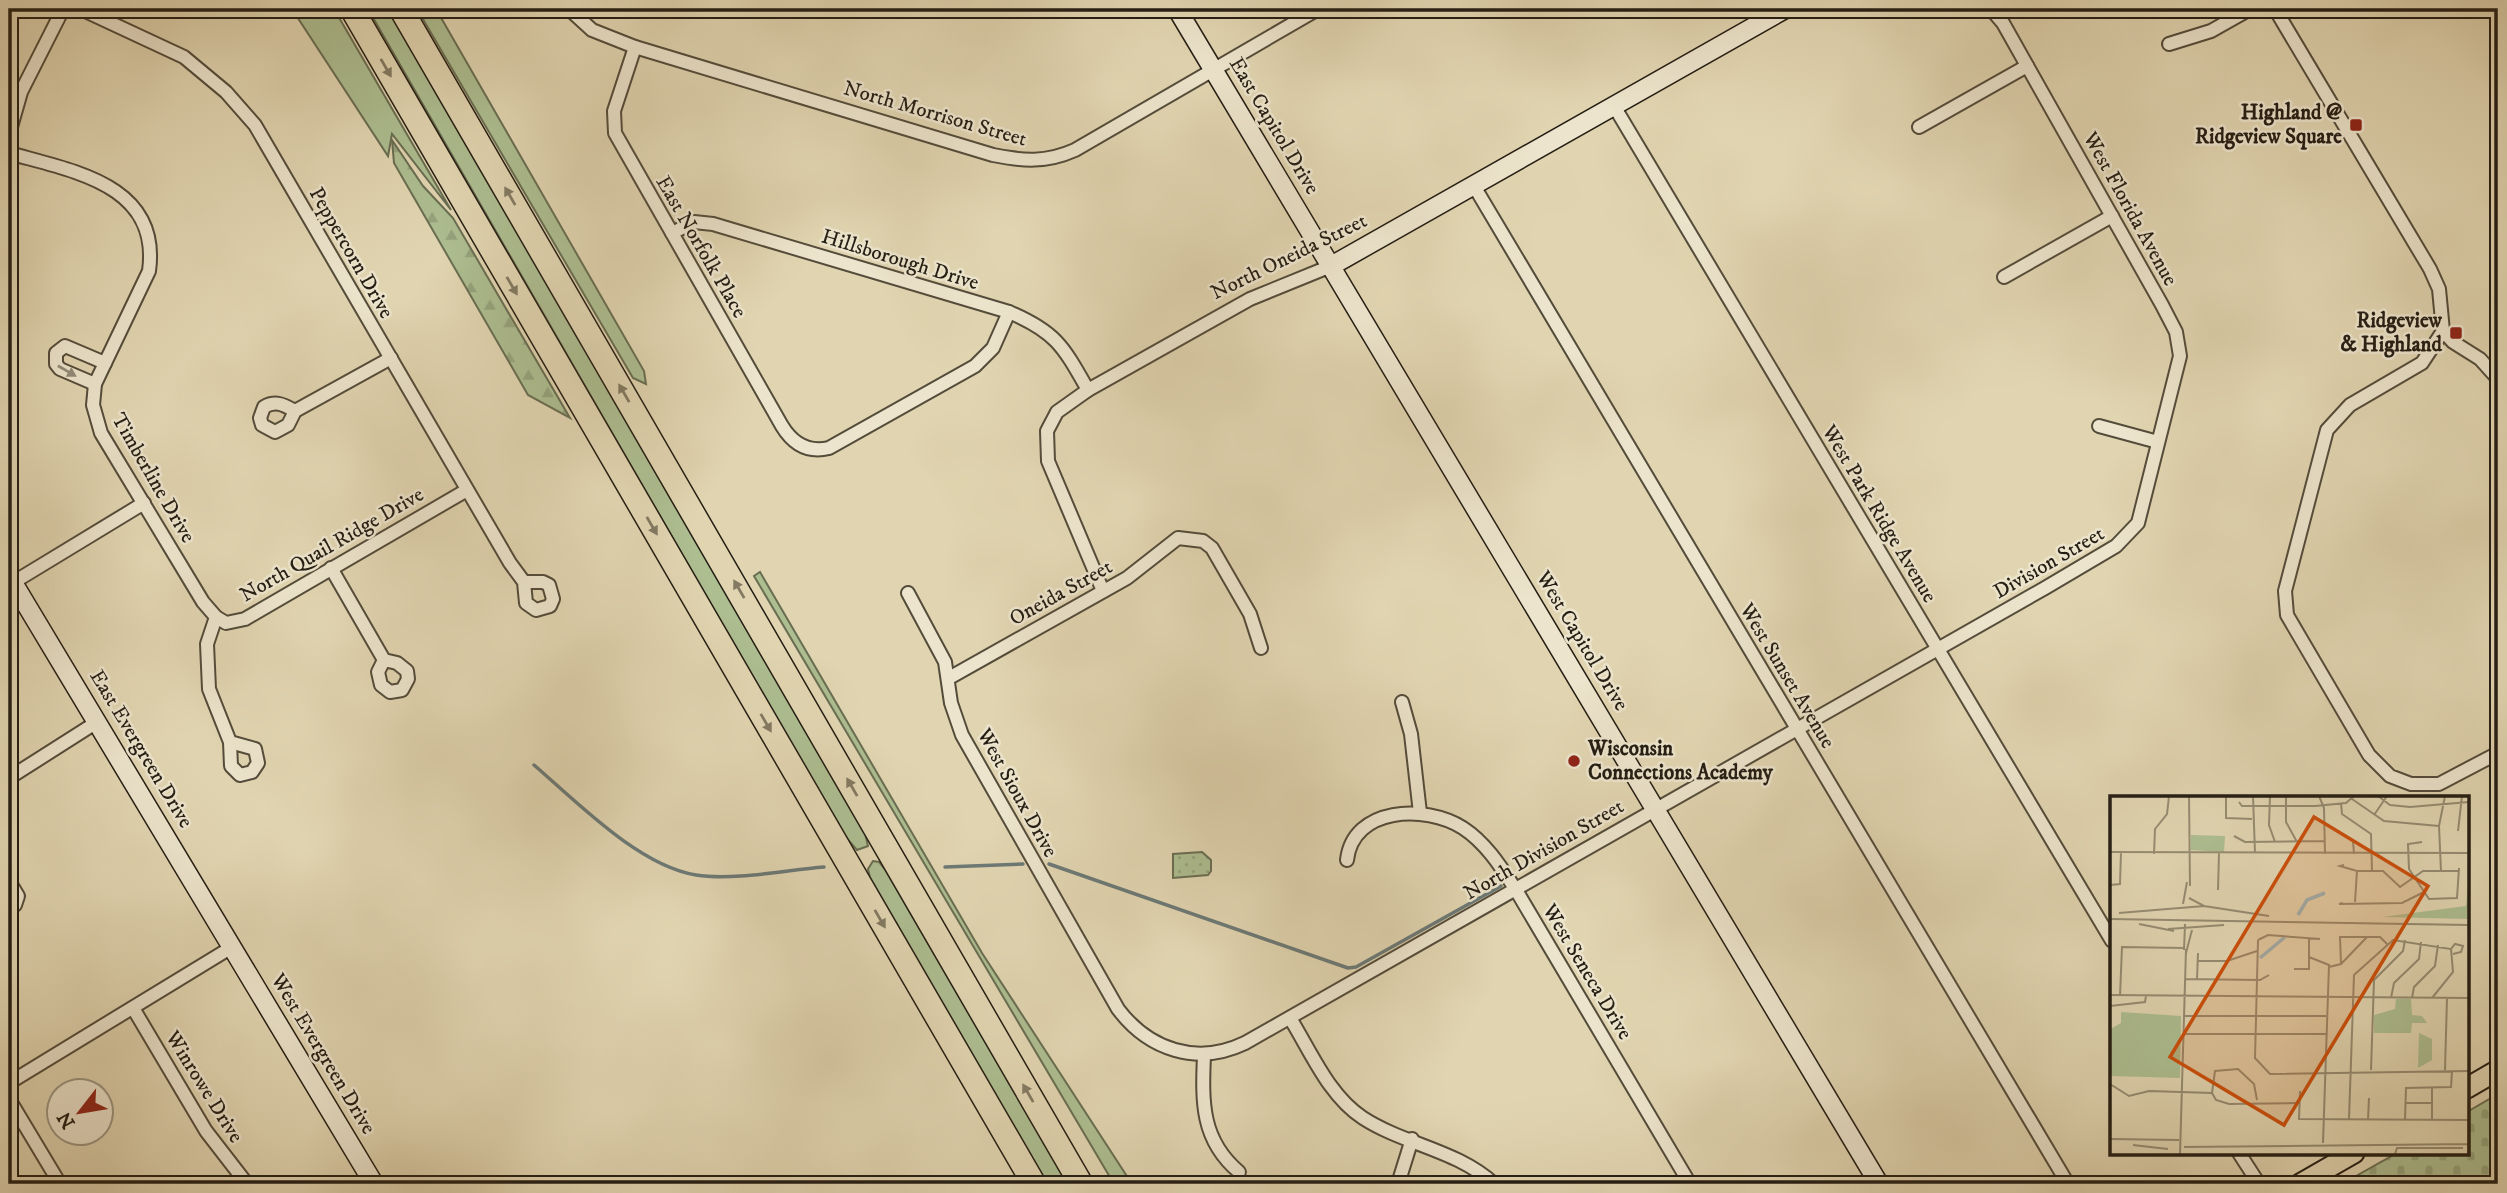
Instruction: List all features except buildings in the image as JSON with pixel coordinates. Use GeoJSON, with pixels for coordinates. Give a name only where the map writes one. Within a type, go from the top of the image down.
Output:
{"type":"FeatureCollection","features":[{"type":"Feature","properties":{"kind":"highway"},"geometry":{"type":"LineString","coordinates":[[352,9],[1034,1184]]}},
{"type":"Feature","properties":{"kind":"highway"},"geometry":{"type":"LineString","coordinates":[[401,9],[1082,1184]]}},
{"type":"Feature","properties":{"kind":"highway"},"geometry":{"type":"LineString","coordinates":[[950,1039],[963,1079],[1015,1184]]}},
{"type":"Feature","properties":{"kind":"highway"},"geometry":{"type":"LineString","coordinates":[[1063,1152],[1086,1172],[1093,1184]]}},
{"type":"Feature","properties":{"kind":"main road"},"geometry":{"type":"LineString","coordinates":[[2468,1087],[2498,1070]]}},
{"type":"Feature","properties":{"kind":"main road"},"geometry":{"type":"LineString","coordinates":[[2300,1184],[2352,1154]]}},
{"type":"Feature","properties":{"kind":"street"},"geometry":{"type":"LineString","coordinates":[[9,134],[22,92],[63,9]]}},
{"type":"Feature","properties":{"kind":"street","name":"Peppercorn Drive"},"geometry":{"type":"LineString","coordinates":[[81,9],[184,57],[240,108],[263,138],[467,490],[524,582]]}},
{"type":"Feature","properties":{"kind":"street","name":"North Morrison Street"},"geometry":{"type":"LineString","coordinates":[[569,9],[599,34],[635,47],[992,155],[1029,162],[1059,157],[1075,150],[1318,9]]}},
{"type":"Feature","properties":{"kind":"street","name":"East Capitol Drive"},"geometry":{"type":"LineString","coordinates":[[1177,9],[1332,266]]}},
{"type":"Feature","properties":{"kind":"street","name":"North Oneida Street"},"geometry":{"type":"LineString","coordinates":[[1103,592],[1048,461],[1047,431],[1057,412],[1088,390],[1250,299],[1332,266],[1785,9]]}},
{"type":"Feature","properties":{"kind":"street","name":"West Florida Avenue"},"geometry":{"type":"LineString","coordinates":[[1992,9],[2003,23],[2112,216],[2179,342],[2178,368],[2158,442]]}},
{"type":"Feature","properties":{"kind":"street"},"geometry":{"type":"LineString","coordinates":[[2169,44],[2211,31],[2250,9]]}},
{"type":"Feature","properties":{"kind":"street"},"geometry":{"type":"LineString","coordinates":[[2275,9],[2430,269],[2439,289],[2443,331],[2449,339],[2480,359],[2498,379]]}},
{"type":"Feature","properties":{"kind":"street","name":"East Norfolk Place"},"geometry":{"type":"LineString","coordinates":[[635,47],[614,111],[615,133],[788,436],[807,448],[829,449],[975,366],[993,348],[1009,312]]}},
{"type":"Feature","properties":{"kind":"street"},"geometry":{"type":"LineString","coordinates":[[1919,127],[2027,66]]}},
{"type":"Feature","properties":{"kind":"street","name":"West Park Ridge Avenue"},"geometry":{"type":"LineString","coordinates":[[1614,106],[2110,938]]}},
{"type":"Feature","properties":{"kind":"street","name":"Timberline Drive"},"geometry":{"type":"LineString","coordinates":[[9,153],[104,182],[128,201],[144,226],[151,259],[149,271],[95,384],[95,419],[203,602],[216,617]]}},
{"type":"Feature","properties":{"kind":"street","name":"West Sunset Avenue"},"geometry":{"type":"LineString","coordinates":[[1474,186],[2068,1184]]}},
{"type":"Feature","properties":{"kind":"street"},"geometry":{"type":"LineString","coordinates":[[2004,277],[2112,216]]}},
{"type":"Feature","properties":{"kind":"street","name":"Hillsborough Drive"},"geometry":{"type":"LineString","coordinates":[[672,233],[686,224],[713,224],[1009,312],[1050,333],[1068,356],[1088,390]]}},
{"type":"Feature","properties":{"kind":"street","name":"West Capitol Drive"},"geometry":{"type":"LineString","coordinates":[[1332,266],[1879,1184]]}},
{"type":"Feature","properties":{"kind":"street"},"geometry":{"type":"LineString","coordinates":[[2443,331],[2432,352],[2422,363],[2350,405],[2327,430],[2290,570],[2285,603],[2291,624],[2369,755],[2390,776],[2411,785],[2439,784],[2498,753]]}},
{"type":"Feature","properties":{"kind":"street"},"geometry":{"type":"LineString","coordinates":[[95,384],[60,369],[56,364],[56,353],[65,346],[75,348],[105,363]]}},
{"type":"Feature","properties":{"kind":"street"},"geometry":{"type":"LineString","coordinates":[[295,411],[391,358]]}},
{"type":"Feature","properties":{"kind":"street"},"geometry":{"type":"LineString","coordinates":[[2099,426],[2158,442]]}},
{"type":"Feature","properties":{"kind":"street","name":"Division Street"},"geometry":{"type":"LineString","coordinates":[[1937,649],[2125,540],[2142,509],[2158,442]]}},
{"type":"Feature","properties":{"kind":"street","name":"North Quail Ridge Drive"},"geometry":{"type":"LineString","coordinates":[[216,617],[226,623],[236,623],[467,490]]}},
{"type":"Feature","properties":{"kind":"street"},"geometry":{"type":"LineString","coordinates":[[10,581],[144,503]]}},
{"type":"Feature","properties":{"kind":"street","name":"Oneida Street"},"geometry":{"type":"LineString","coordinates":[[948,678],[1103,592],[1141,568],[1165,546],[1178,538],[1188,537],[1203,541],[1212,548],[1250,614],[1262,648]]}},
{"type":"Feature","properties":{"kind":"street"},"geometry":{"type":"LineString","coordinates":[[331,568],[384,660]]}},
{"type":"Feature","properties":{"kind":"street","name":"East Evergreen Drive"},"geometry":{"type":"LineString","coordinates":[[10,581],[232,947]]}},
{"type":"Feature","properties":{"kind":"street","name":"West Sioux Drive"},"geometry":{"type":"LineString","coordinates":[[908,593],[940,648],[951,703],[962,735],[1130,1026],[1164,1048],[1204,1055]]}},
{"type":"Feature","properties":{"kind":"street"},"geometry":{"type":"LineString","coordinates":[[216,617],[207,645],[209,689],[230,742]]}},
{"type":"Feature","properties":{"kind":"street","name":"North Division Street"},"geometry":{"type":"LineString","coordinates":[[1204,1055],[1231,1049],[1290,1018],[1937,649]]}},
{"type":"Feature","properties":{"kind":"street"},"geometry":{"type":"LineString","coordinates":[[1347,860],[1354,836],[1364,827],[1389,816],[1420,813],[1411,734],[1402,702]]}},
{"type":"Feature","properties":{"kind":"street"},"geometry":{"type":"LineString","coordinates":[[9,778],[97,722]]}},
{"type":"Feature","properties":{"kind":"street","name":"West Seneca Drive"},"geometry":{"type":"LineString","coordinates":[[1420,813],[1443,818],[1474,836],[1488,850],[1516,890],[1690,1184]]}},
{"type":"Feature","properties":{"kind":"street"},"geometry":{"type":"LineString","coordinates":[[9,881],[18,896],[15,905],[9,908]]}},
{"type":"Feature","properties":{"kind":"street"},"geometry":{"type":"LineString","coordinates":[[9,1083],[232,947]]}},
{"type":"Feature","properties":{"kind":"street","name":"West Evergreen Drive"},"geometry":{"type":"LineString","coordinates":[[232,947],[374,1184]]}},
{"type":"Feature","properties":{"kind":"street","name":"Winrowe Drive"},"geometry":{"type":"LineString","coordinates":[[133,1008],[206,1131],[247,1184]]}},
{"type":"Feature","properties":{"kind":"street"},"geometry":{"type":"LineString","coordinates":[[1290,1018],[1332,1087],[1347,1104],[1381,1128],[1412,1139],[1472,1167],[1494,1184]]}},
{"type":"Feature","properties":{"kind":"street"},"geometry":{"type":"LineString","coordinates":[[1204,1055],[1204,1106],[1212,1139],[1219,1153],[1239,1172]]}},
{"type":"Feature","properties":{"kind":"street"},"geometry":{"type":"LineString","coordinates":[[9,1098],[60,1184]]}},
{"type":"Feature","properties":{"kind":"street"},"geometry":{"type":"LineString","coordinates":[[1398,1184],[1412,1139]]}},
{"type":"Feature","properties":{"kind":"street"},"geometry":{"type":"LineString","coordinates":[[2240,1154],[2259,1184]]}},
{"type":"Feature","properties":{"kind":"green space"},"geometry":{"type":"Polygon","coordinates":[[[292,9],[334,9],[451,210],[392,134],[388,156],[292,9]]]}},
{"type":"Feature","properties":{"kind":"green space"},"geometry":{"type":"Polygon","coordinates":[[[368,9],[388,9],[865,833],[868,846],[857,850],[843,834],[368,9]]]}},
{"type":"Feature","properties":{"kind":"green space"},"geometry":{"type":"Polygon","coordinates":[[[417,9],[436,9],[644,371],[646,384],[633,378],[417,9]]]}},
{"type":"Feature","properties":{"kind":"green space"},"geometry":{"type":"Polygon","coordinates":[[[392,140],[423,186],[453,218],[570,418],[528,395],[394,163],[392,140]]]}},
{"type":"Feature","properties":{"kind":"green space"},"geometry":{"type":"Polygon","coordinates":[[[760,572],[982,953],[1132,1184],[1114,1184],[754,576],[760,572]]]}},
{"type":"Feature","properties":{"kind":"green space"},"geometry":{"type":"Polygon","coordinates":[[[1202,852],[1211,860],[1211,871],[1208,875],[1173,878],[1173,854],[1202,852]]]}},
{"type":"Feature","properties":{"kind":"green space"},"geometry":{"type":"Polygon","coordinates":[[[873,861],[879,862],[886,871],[1068,1184],[1047,1184],[870,878],[868,869],[873,861]]]}},
{"type":"Feature","properties":{"kind":"green space"},"geometry":{"type":"Polygon","coordinates":[[[2498,1094],[2498,1184],[2342,1184],[2395,1154],[2468,1154],[2468,1111],[2498,1094]]]}},
{"type":"Feature","properties":{"kind":"waterway"},"geometry":{"type":"LineString","coordinates":[[534,765],[589,814],[631,846],[674,869],[696,875],[727,877],[824,867]]}},
{"type":"Feature","properties":{"kind":"waterway"},"geometry":{"type":"LineString","coordinates":[[945,867],[1023,864]]}},
{"type":"Feature","properties":{"kind":"waterway"},"geometry":{"type":"LineString","coordinates":[[1049,864],[1348,968],[1356,967],[1501,886]]}},
{"type":"Feature","properties":{"kind":"place","name":"Highland @ Ridgeview Square"},"geometry":{"type":"Point","coordinates":[2356,125]}},
{"type":"Feature","properties":{"kind":"place","name":"Ridgeview & Highland"},"geometry":{"type":"Point","coordinates":[2456,333]}},
{"type":"Feature","properties":{"kind":"place","name":"Wisconsin Connections Academy"},"geometry":{"type":"Point","coordinates":[1574,761]}}]}
